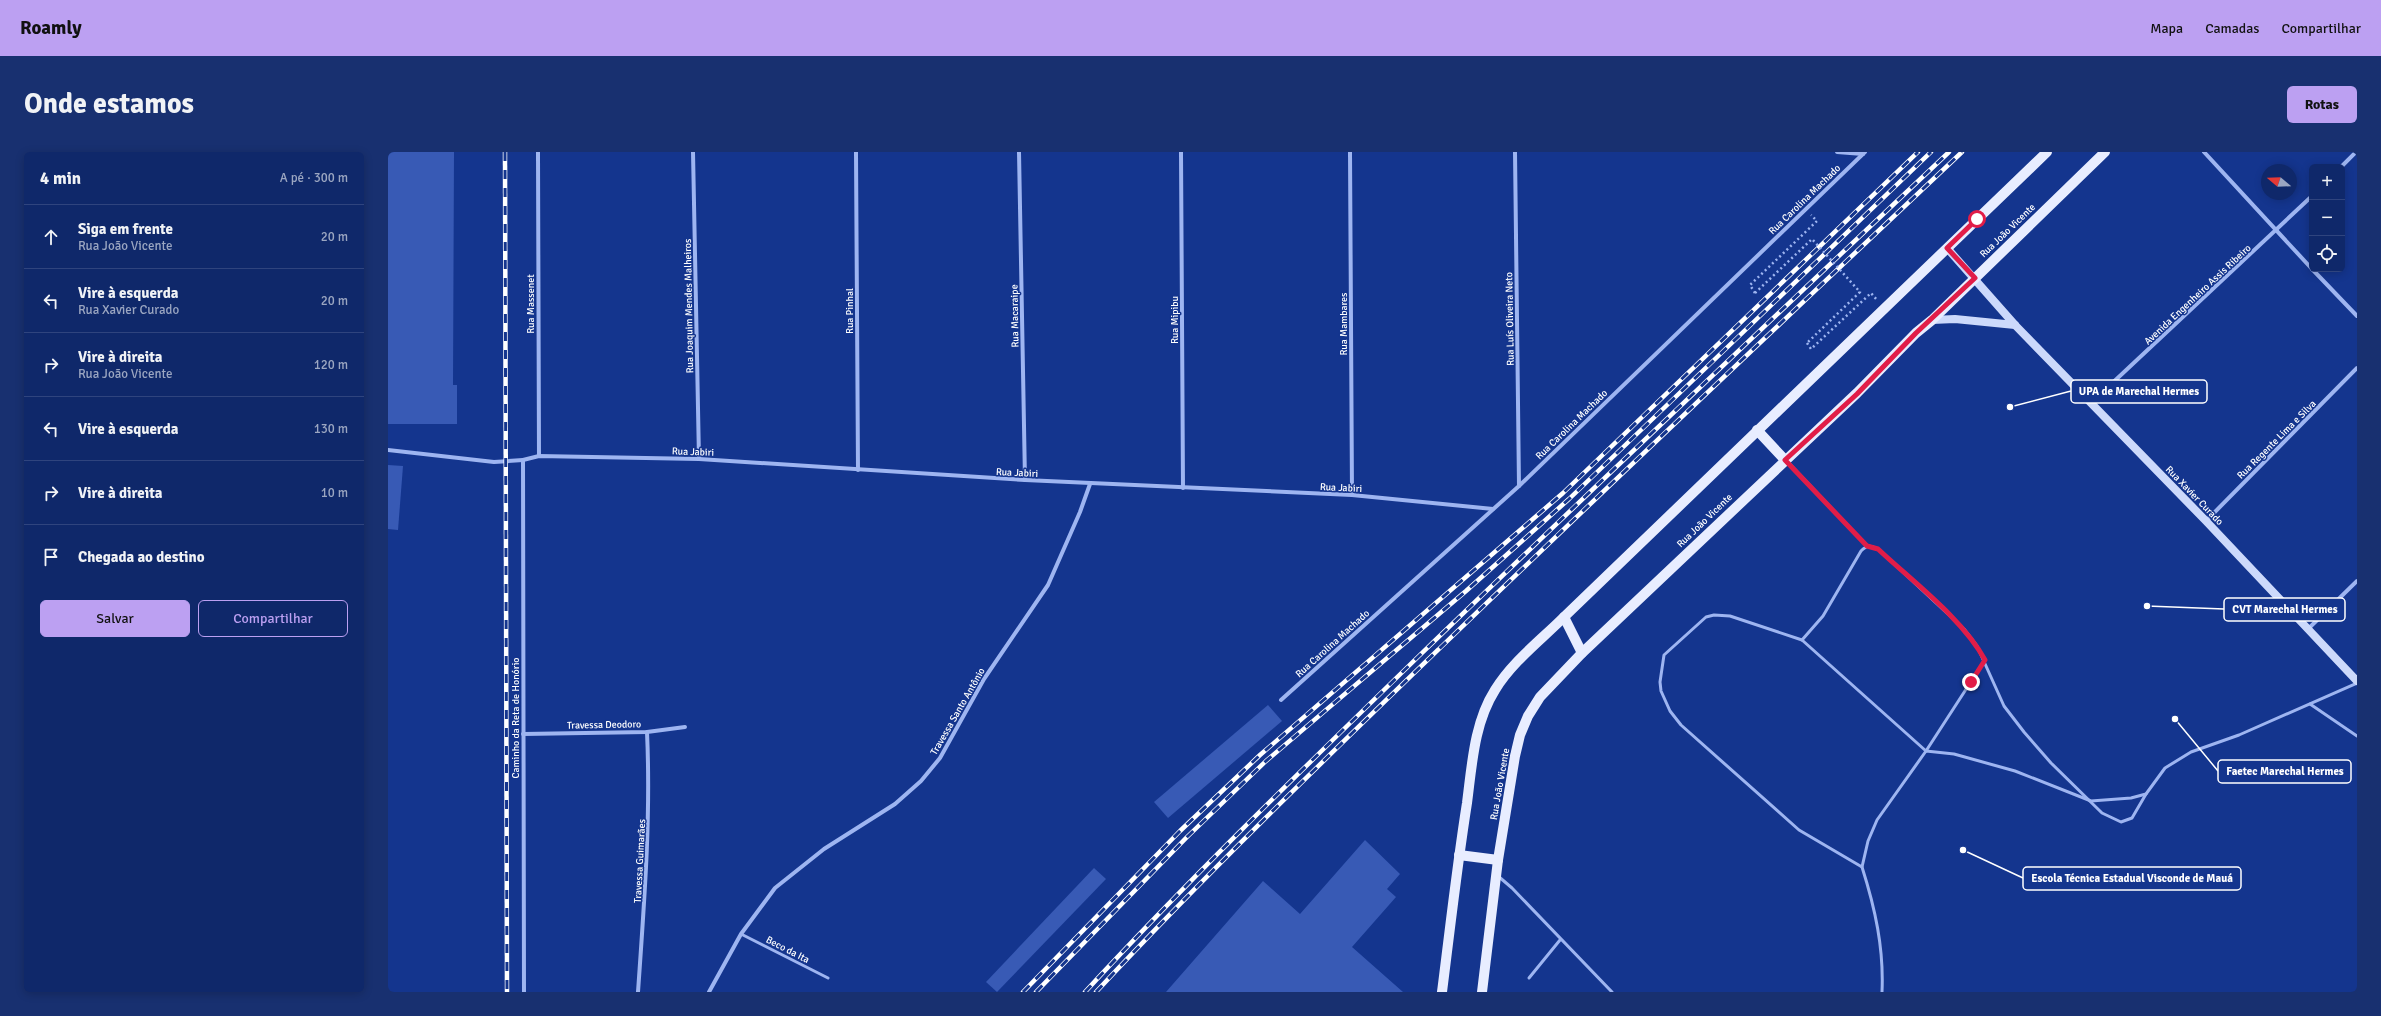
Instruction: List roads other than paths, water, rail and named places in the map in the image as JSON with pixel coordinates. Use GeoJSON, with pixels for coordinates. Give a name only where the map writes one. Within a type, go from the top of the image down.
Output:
{"type":"FeatureCollection","features":[{"type":"Feature","properties":{"kind":"main road"},"geometry":{"type":"LineString","coordinates":[[1442,992],[1459,855],[1476,741],[1483,712],[1496,688],[1513,668],[1564,617],[2047,152]]}},
{"type":"Feature","properties":{"kind":"main road","name":"Rua João Vicente"},"geometry":{"type":"LineString","coordinates":[[1482,992],[1498,860],[1515,756],[1520,734],[1540,697],[1582,653],[1785,460],[1857,394],[1916,333],[1932,320],[2105,152]]}},
{"type":"Feature","properties":{"kind":"main road","name":"Rua Xavier Curado"},"geometry":{"type":"LineString","coordinates":[[1947,248],[2015,325],[2206,521],[2357,682]]}},
{"type":"Feature","properties":{"kind":"main road"},"geometry":{"type":"LineString","coordinates":[[1932,320],[1955,319],[2015,325]]}},
{"type":"Feature","properties":{"kind":"main road"},"geometry":{"type":"LineString","coordinates":[[1757,430],[1785,460]]}},
{"type":"Feature","properties":{"kind":"main road"},"geometry":{"type":"LineString","coordinates":[[1564,617],[1582,653]]}},
{"type":"Feature","properties":{"kind":"main road"},"geometry":{"type":"LineString","coordinates":[[1459,855],[1498,860]]}},
{"type":"Feature","properties":{"kind":"street","name":"Rua Massenet"},"geometry":{"type":"LineString","coordinates":[[538,152],[540,456]]}},
{"type":"Feature","properties":{"kind":"street","name":"Rua Joaquim Mendes Malheiros"},"geometry":{"type":"LineString","coordinates":[[693,152],[699,459]]}},
{"type":"Feature","properties":{"kind":"street","name":"Rua Pinhal"},"geometry":{"type":"LineString","coordinates":[[856,152],[858,470]]}},
{"type":"Feature","properties":{"kind":"street","name":"Rua Macaraipe"},"geometry":{"type":"LineString","coordinates":[[1019,152],[1025,480]]}},
{"type":"Feature","properties":{"kind":"street","name":"Rua Mipibu"},"geometry":{"type":"LineString","coordinates":[[1181,152],[1183,488]]}},
{"type":"Feature","properties":{"kind":"street","name":"Rua Mambares"},"geometry":{"type":"LineString","coordinates":[[1350,152],[1352,495]]}},
{"type":"Feature","properties":{"kind":"street","name":"Rua Luís Oliveira Neto"},"geometry":{"type":"LineString","coordinates":[[1515,152],[1519,486]]}},
{"type":"Feature","properties":{"kind":"street"},"geometry":{"type":"LineString","coordinates":[[1836,152],[1864,153]]}},
{"type":"Feature","properties":{"kind":"street"},"geometry":{"type":"LineString","coordinates":[[2204,152],[2309,266]]}},
{"type":"Feature","properties":{"kind":"street"},"geometry":{"type":"LineString","coordinates":[[2344,164],[2356,152]]}},
{"type":"Feature","properties":{"kind":"street","name":"Rua Carolina Machado"},"geometry":{"type":"LineString","coordinates":[[1280,700],[1519,486],[1864,153]]}},
{"type":"Feature","properties":{"kind":"street","name":"Avenida Engenheiro Assis Ribeiro"},"geometry":{"type":"LineString","coordinates":[[2091,403],[2309,199]]}},
{"type":"Feature","properties":{"kind":"street"},"geometry":{"type":"LineString","coordinates":[[2315,272],[2357,316]]}},
{"type":"Feature","properties":{"kind":"street","name":"Rua Regente Lima e Silva"},"geometry":{"type":"LineString","coordinates":[[2206,521],[2357,368]]}},
{"type":"Feature","properties":{"kind":"street"},"geometry":{"type":"LineString","coordinates":[[388,450],[494,462],[523,460],[540,456]]}},
{"type":"Feature","properties":{"kind":"street","name":"Rua Jabiri"},"geometry":{"type":"LineString","coordinates":[[540,456],[699,459],[1090,484],[1352,495],[1493,509]]}},
{"type":"Feature","properties":{"kind":"street","name":"Caminho da Reta de Honório"},"geometry":{"type":"LineString","coordinates":[[523,460],[524,992]]}},
{"type":"Feature","properties":{"kind":"street","name":"Travessa Santo Antônio"},"geometry":{"type":"LineString","coordinates":[[709,992],[741,934],[775,888],[824,849],[895,804],[920,781],[940,758],[984,679],[1048,585],[1074,526],[1090,484]]}},
{"type":"Feature","properties":{"kind":"street"},"geometry":{"type":"LineString","coordinates":[[2307,630],[2357,581]]}},
{"type":"Feature","properties":{"kind":"street","name":"Travessa Deodoro"},"geometry":{"type":"LineString","coordinates":[[523,734],[647,732],[685,727]]}},
{"type":"Feature","properties":{"kind":"street","name":"Travessa Guimarães"},"geometry":{"type":"LineString","coordinates":[[638,992],[648,851],[650,790],[647,732]]}},
{"type":"Feature","properties":{"kind":"lane"},"geometry":{"type":"LineString","coordinates":[[1785,460],[1867,546],[1878,549],[1964,629],[1977,646],[1985,660],[2004,706],[2051,763],[2102,813],[2121,822],[2134,816],[2146,794],[2172,763],[2192,752],[2310,704],[2357,682]]}},
{"type":"Feature","properties":{"kind":"lane"},"geometry":{"type":"LineString","coordinates":[[1802,640],[1823,616],[1861,550],[1867,546]]}},
{"type":"Feature","properties":{"kind":"lane"},"geometry":{"type":"LineString","coordinates":[[1862,867],[1800,830],[1746,784],[1681,725],[1670,711],[1661,691],[1660,682],[1664,655],[1671,647],[1710,616],[1730,616],[1802,640],[1926,751],[1954,754],[2015,771],[2091,801],[2130,798],[2146,794]]}},
{"type":"Feature","properties":{"kind":"lane"},"geometry":{"type":"LineString","coordinates":[[1882,992],[1883,963],[1880,936],[1874,906],[1862,867],[1868,841],[1877,820],[1926,751],[1985,660]]}},
{"type":"Feature","properties":{"kind":"lane"},"geometry":{"type":"LineString","coordinates":[[2310,704],[2357,736]]}},
{"type":"Feature","properties":{"kind":"lane"},"geometry":{"type":"LineString","coordinates":[[1496,875],[1512,888],[1560,940],[1612,992]]}},
{"type":"Feature","properties":{"kind":"lane","name":"Beco da Ita"},"geometry":{"type":"LineString","coordinates":[[741,934],[828,978]]}},
{"type":"Feature","properties":{"kind":"lane"},"geometry":{"type":"LineString","coordinates":[[1529,978],[1560,940]]}},
{"type":"Feature","properties":{"kind":"railway"},"geometry":{"type":"LineString","coordinates":[[505,152],[507,992]]}},
{"type":"Feature","properties":{"kind":"railway"},"geometry":{"type":"LineString","coordinates":[[1023,992],[1180,831],[1260,755],[1563,493],[1918,152]]}},
{"type":"Feature","properties":{"kind":"railway"},"geometry":{"type":"LineString","coordinates":[[1036,992],[1187,837],[1266,761],[1466,591],[1569,499],[1931,152]]}},
{"type":"Feature","properties":{"kind":"railway"},"geometry":{"type":"LineString","coordinates":[[1085,992],[1167,905],[1422,653],[1619,464],[1949,152]]}},
{"type":"Feature","properties":{"kind":"railway"},"geometry":{"type":"LineString","coordinates":[[1096,992],[1222,861],[1504,586],[1962,152]]}},
{"type":"Feature","properties":{"kind":"place","name":"UPA de Marechal Hermes"},"geometry":{"type":"Point","coordinates":[2010,407]}},
{"type":"Feature","properties":{"kind":"place","name":"CVT Marechal Hermes"},"geometry":{"type":"Point","coordinates":[2147,606]}},
{"type":"Feature","properties":{"kind":"place","name":"Faetec Marechal Hermes"},"geometry":{"type":"Point","coordinates":[2175,719]}},
{"type":"Feature","properties":{"kind":"place","name":"Escola Técnica Estadual Visconde de Mauá"},"geometry":{"type":"Point","coordinates":[1963,850]}}]}
